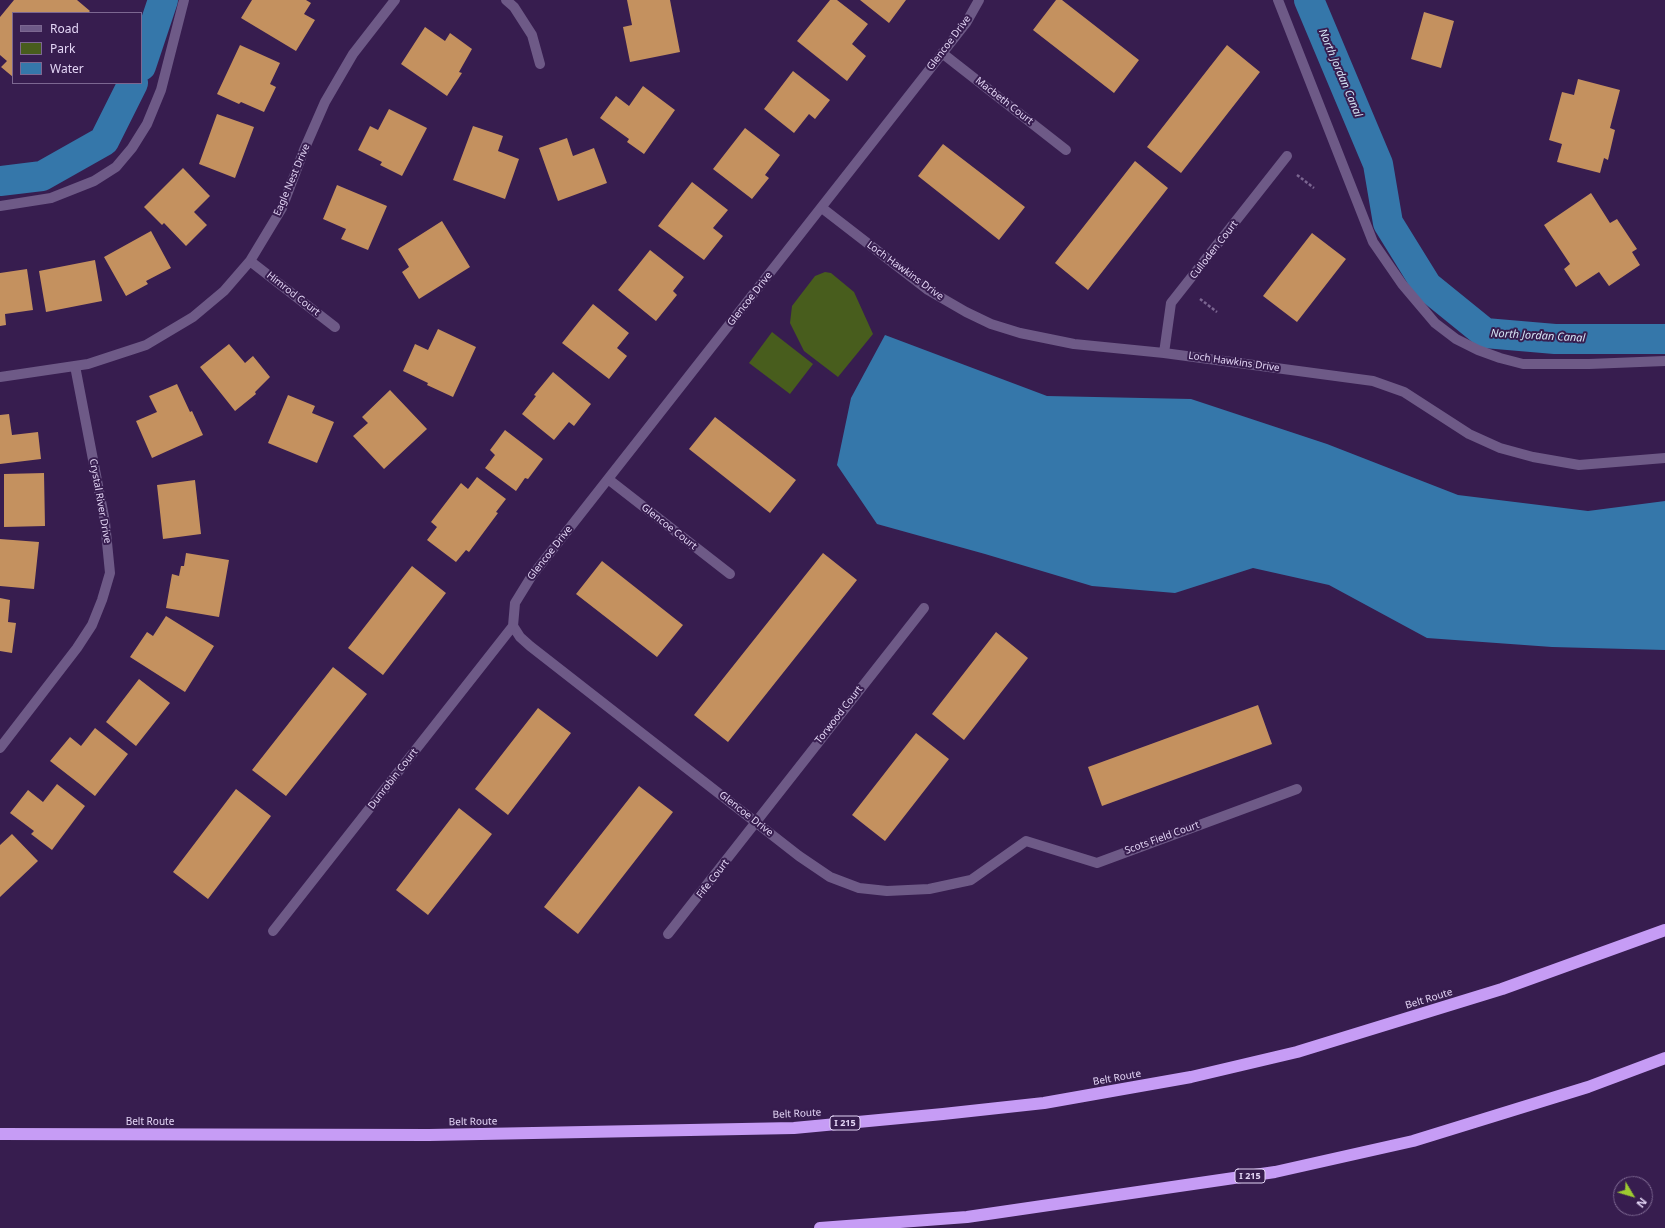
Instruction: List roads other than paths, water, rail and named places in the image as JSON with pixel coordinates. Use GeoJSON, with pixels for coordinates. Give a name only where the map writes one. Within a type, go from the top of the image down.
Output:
{"type":"FeatureCollection","features":[{"type":"Feature","properties":{"kind":"highway","name":"Belt Route"},"geometry":{"type":"LineString","coordinates":[[0,1134],[429,1135],[794,1128],[943,1114],[1044,1102],[1191,1077],[1297,1052],[1502,989],[1665,930]]}},
{"type":"Feature","properties":{"kind":"highway","name":"I 215"},"geometry":{"type":"LineString","coordinates":[[820,1228],[967,1217],[1275,1172],[1413,1141],[1588,1087],[1665,1058]]}},
{"type":"Feature","properties":{"kind":"street"},"geometry":{"type":"LineString","coordinates":[[0,206],[51,198],[94,181],[116,167],[132,148],[147,124],[161,90],[184,0]]}},
{"type":"Feature","properties":{"kind":"street","name":"Eagle Nest Drive"},"geometry":{"type":"LineString","coordinates":[[0,377],[88,364],[120,355],[146,345],[170,332],[194,317],[224,291],[250,261],[282,208],[304,150],[325,102],[353,54],[394,0]]}},
{"type":"Feature","properties":{"kind":"street"},"geometry":{"type":"LineString","coordinates":[[506,0],[514,7],[532,35],[540,64]]}},
{"type":"Feature","properties":{"kind":"street","name":"Glencoe Drive"},"geometry":{"type":"LineString","coordinates":[[979,0],[966,23],[521,590],[515,602],[513,626],[520,637],[530,646],[799,856],[830,877],[859,888],[887,892],[929,889],[971,880],[1026,841]]}},
{"type":"Feature","properties":{"kind":"street"},"geometry":{"type":"LineString","coordinates":[[1278,0],[1288,22],[1373,242],[1402,284],[1435,322],[1456,339],[1478,350],[1500,358],[1524,364],[1589,364],[1665,361]]}},
{"type":"Feature","properties":{"kind":"street","name":"Macbeth Court"},"geometry":{"type":"LineString","coordinates":[[942,53],[1066,150]]}},
{"type":"Feature","properties":{"kind":"street","name":"Culloden Court"},"geometry":{"type":"LineString","coordinates":[[1164,353],[1171,303],[1287,156]]}},
{"type":"Feature","properties":{"kind":"street","name":"Loch Hawkins Drive"},"geometry":{"type":"LineString","coordinates":[[822,208],[928,290],[966,312],[991,324],[1020,333],[1074,344],[1164,353],[1373,381],[1404,392],[1469,434],[1500,448],[1533,457],[1579,465],[1665,458]]}},
{"type":"Feature","properties":{"kind":"street","name":"Himrod Court"},"geometry":{"type":"LineString","coordinates":[[250,261],[335,327]]}},
{"type":"Feature","properties":{"kind":"street","name":"Crystal River Drive"},"geometry":{"type":"LineString","coordinates":[[0,748],[77,648],[92,625],[102,600],[110,573],[105,522],[75,366]]}},
{"type":"Feature","properties":{"kind":"street","name":"Glencoe Court"},"geometry":{"type":"LineString","coordinates":[[608,479],[730,574]]}},
{"type":"Feature","properties":{"kind":"street","name":"Torwood Court"},"geometry":{"type":"LineString","coordinates":[[756,822],[924,608]]}},
{"type":"Feature","properties":{"kind":"street","name":"Dunrobin Court"},"geometry":{"type":"LineString","coordinates":[[273,931],[513,626]]}},
{"type":"Feature","properties":{"kind":"street","name":"Scots Field Court"},"geometry":{"type":"LineString","coordinates":[[1026,841],[1097,862],[1298,788]]}},
{"type":"Feature","properties":{"kind":"street","name":"Fife Court"},"geometry":{"type":"LineString","coordinates":[[668,934],[756,822]]}},
{"type":"Feature","properties":{"kind":"water"},"geometry":{"type":"Polygon","coordinates":[[[885,335],[1047,396],[1191,399],[1327,444],[1458,495],[1588,511],[1665,501],[1665,650],[1552,647],[1427,638],[1329,585],[1253,568],[1175,593],[1092,586],[877,524],[837,465],[851,398],[885,335]]]}},
{"type":"Feature","properties":{"kind":"waterway","name":"North Jordan Canal"},"geometry":{"type":"LineString","coordinates":[[142,63],[163,0]]}},
{"type":"Feature","properties":{"kind":"waterway","name":"North Jordan Canal"},"geometry":{"type":"LineString","coordinates":[[1309,0],[1378,164],[1388,223],[1427,286],[1485,333],[1555,339],[1665,339]]}},
{"type":"Feature","properties":{"kind":"waterway","name":"North Jordan Canal"},"geometry":{"type":"LineString","coordinates":[[0,181],[42,176],[104,141],[132,84]]}}]}
